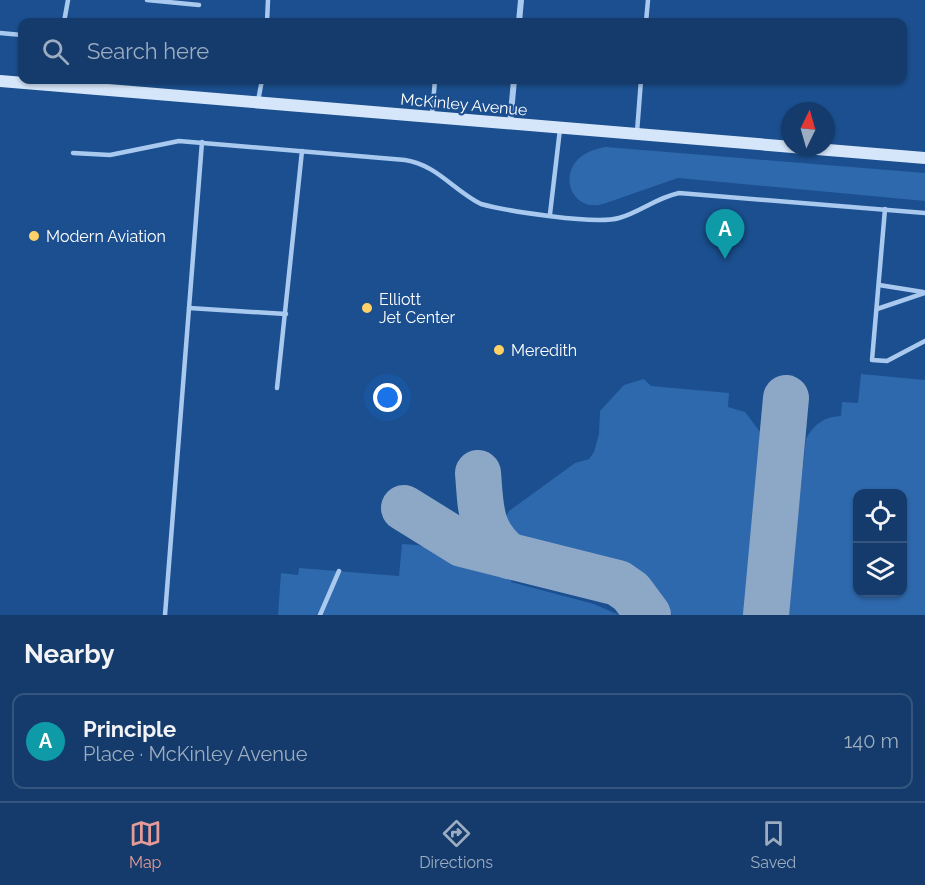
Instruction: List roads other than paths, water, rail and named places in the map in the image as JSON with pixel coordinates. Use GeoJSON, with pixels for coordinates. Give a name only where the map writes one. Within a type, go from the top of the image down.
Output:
{"type":"FeatureCollection","features":[{"type":"Feature","properties":{"kind":"main road","name":"McKinley Avenue"},"geometry":{"type":"LineString","coordinates":[[0,81],[18,82]]}},
{"type":"Feature","properties":{"kind":"main road","name":"McKinley Avenue"},"geometry":{"type":"LineString","coordinates":[[70,84],[258,103],[925,158]]}},
{"type":"Feature","properties":{"kind":"street"},"geometry":{"type":"LineString","coordinates":[[519,18],[521,0]]}},
{"type":"Feature","properties":{"kind":"street"},"geometry":{"type":"LineString","coordinates":[[510,124],[514,84]]}},
{"type":"Feature","properties":{"kind":"lane"},"geometry":{"type":"LineString","coordinates":[[65,18],[68,0]]}},
{"type":"Feature","properties":{"kind":"lane"},"geometry":{"type":"LineString","coordinates":[[147,0],[199,5]]}},
{"type":"Feature","properties":{"kind":"lane"},"geometry":{"type":"LineString","coordinates":[[267,18],[268,0]]}},
{"type":"Feature","properties":{"kind":"lane"},"geometry":{"type":"LineString","coordinates":[[646,18],[648,0]]}},
{"type":"Feature","properties":{"kind":"lane"},"geometry":{"type":"LineString","coordinates":[[0,33],[18,35]]}},
{"type":"Feature","properties":{"kind":"lane"},"geometry":{"type":"LineString","coordinates":[[258,103],[261,84]]}},
{"type":"Feature","properties":{"kind":"lane"},"geometry":{"type":"LineString","coordinates":[[432,118],[435,84]]}},
{"type":"Feature","properties":{"kind":"lane"},"geometry":{"type":"LineString","coordinates":[[637,135],[641,84]]}},
{"type":"Feature","properties":{"kind":"lane"},"geometry":{"type":"LineString","coordinates":[[550,214],[560,129]]}},
{"type":"Feature","properties":{"kind":"lane"},"geometry":{"type":"LineString","coordinates":[[165,615],[202,142]]}},
{"type":"Feature","properties":{"kind":"lane"},"geometry":{"type":"LineString","coordinates":[[73,153],[110,155],[156,143],[202,142],[418,162],[432,168],[467,197],[481,204],[588,219],[618,218],[654,200],[679,192],[925,213]]}},
{"type":"Feature","properties":{"kind":"lane"},"geometry":{"type":"LineString","coordinates":[[277,388],[302,151]]}},
{"type":"Feature","properties":{"kind":"lane"},"geometry":{"type":"LineString","coordinates":[[885,209],[872,360],[887,361],[925,341]]}},
{"type":"Feature","properties":{"kind":"lane"},"geometry":{"type":"LineString","coordinates":[[879,285],[924,292]]}},
{"type":"Feature","properties":{"kind":"lane"},"geometry":{"type":"LineString","coordinates":[[877,309],[924,292]]}},
{"type":"Feature","properties":{"kind":"lane"},"geometry":{"type":"LineString","coordinates":[[189,308],[286,314]]}},
{"type":"Feature","properties":{"kind":"lane"},"geometry":{"type":"LineString","coordinates":[[320,615],[339,571]]}},
{"type":"Feature","properties":{"kind":"place","name":"Modern Aviation"},"geometry":{"type":"Point","coordinates":[34,236]}},
{"type":"Feature","properties":{"kind":"place","name":"Principle"},"geometry":{"type":"Point","coordinates":[725,259]}},
{"type":"Feature","properties":{"kind":"place","name":"Elliott Jet Center"},"geometry":{"type":"Point","coordinates":[367,308]}},
{"type":"Feature","properties":{"kind":"place","name":"Meredith"},"geometry":{"type":"Point","coordinates":[499,350]}}]}
